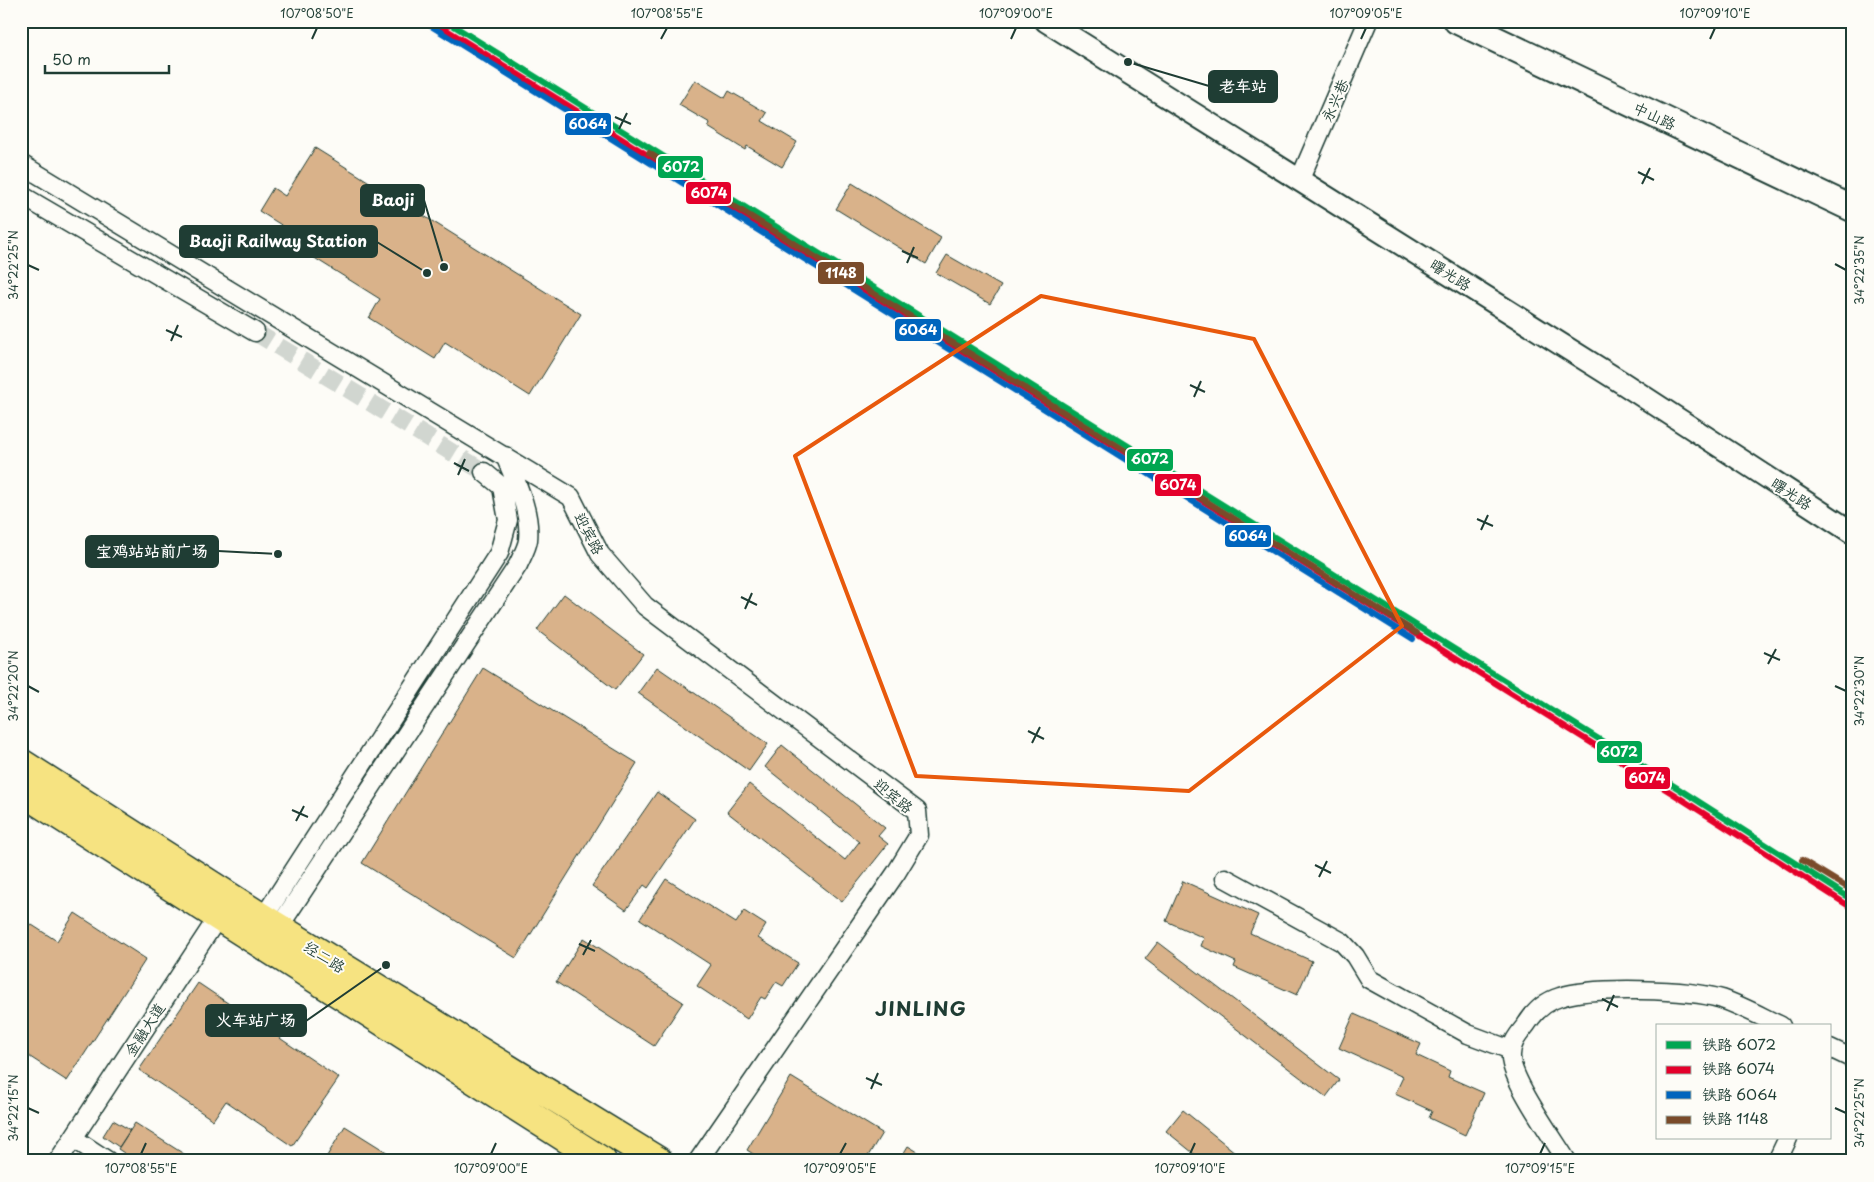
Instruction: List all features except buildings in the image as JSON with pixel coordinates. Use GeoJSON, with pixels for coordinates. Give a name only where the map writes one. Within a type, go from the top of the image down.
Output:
{"type":"FeatureCollection","features":[{"type":"Feature","properties":{"kind":"main road","name":"中山路"},"geometry":{"type":"LineString","coordinates":[[1457,21],[1853,210]]}},
{"type":"Feature","properties":{"kind":"main road","name":"经二路"},"geometry":{"type":"LineString","coordinates":[[21,763],[225,907],[602,1161]]}},
{"type":"Feature","properties":{"kind":"main road","name":"经二路"},"geometry":{"type":"LineString","coordinates":[[21,791],[225,907]]}},
{"type":"Feature","properties":{"kind":"main road","name":"经二路"},"geometry":{"type":"LineString","coordinates":[[265,933],[658,1161]]}},
{"type":"Feature","properties":{"kind":"street","name":"曙光路"},"geometry":{"type":"LineString","coordinates":[[1046,21],[1300,178],[1621,382],[1852,532]]}},
{"type":"Feature","properties":{"kind":"street","name":"永兴巷"},"geometry":{"type":"LineString","coordinates":[[1300,178],[1368,21]]}},
{"type":"Feature","properties":{"kind":"street"},"geometry":{"type":"LineString","coordinates":[[21,164],[505,456],[516,481],[528,518],[528,541],[518,566],[265,933]]}},
{"type":"Feature","properties":{"kind":"street"},"geometry":{"type":"LineString","coordinates":[[21,195],[255,332]]}},
{"type":"Feature","properties":{"kind":"street","name":"迎宾路"},"geometry":{"type":"LineString","coordinates":[[505,456],[571,496],[600,554],[645,606],[917,811],[920,835],[896,873],[698,1161]]}},
{"type":"Feature","properties":{"kind":"street"},"geometry":{"type":"LineString","coordinates":[[265,933],[499,553],[508,520],[502,487],[484,472]]}},
{"type":"Feature","properties":{"kind":"street"},"geometry":{"type":"LineString","coordinates":[[1225,878],[1342,942],[1356,956],[1369,979],[1468,1034],[1511,1050]]}},
{"type":"Feature","properties":{"kind":"street","name":"金融大道"},"geometry":{"type":"LineString","coordinates":[[58,1161],[225,907]]}},
{"type":"Feature","properties":{"kind":"street"},"geometry":{"type":"LineString","coordinates":[[1567,1161],[1515,1075],[1511,1050],[1512,1043],[1537,1011],[1558,997],[1578,993],[1646,990],[1697,994],[1722,999],[1777,1024]]}},
{"type":"Feature","properties":{"kind":"street"},"geometry":{"type":"LineString","coordinates":[[1832,1049],[1853,1059]]}},
{"type":"Feature","properties":{"kind":"street"},"geometry":{"type":"LineString","coordinates":[[73,1138],[108,1161]]}},
{"type":"Feature","properties":{"kind":"street"},"geometry":{"type":"LineString","coordinates":[[1777,1161],[1787,1140]]}},
{"type":"Feature","properties":{"kind":"highlighted area"},"geometry":{"type":"Polygon","coordinates":[[[1041,296],[1254,339],[1402,626],[1189,791],[916,776],[795,456],[1041,296]]]}},
{"type":"Feature","properties":{"kind":"tunnel"},"geometry":{"type":"LineString","coordinates":[[255,332],[484,472]]}},
{"type":"Feature","properties":{"kind":"rail line","name":"6064"},"geometry":{"type":"LineString","coordinates":[[423,21],[1413,639]]}},
{"type":"Feature","properties":{"kind":"rail line","name":"6072"},"geometry":{"type":"LineString","coordinates":[[446,21],[1679,789],[1853,900]]}},
{"type":"Feature","properties":{"kind":"rail line","name":"6074"},"geometry":{"type":"LineString","coordinates":[[442,27],[1675,795],[1849,906]]}},
{"type":"Feature","properties":{"kind":"rail line","name":"1148"},"geometry":{"type":"LineString","coordinates":[[649,153],[1417,633]]}},
{"type":"Feature","properties":{"kind":"rail line","name":"1148"},"geometry":{"type":"LineString","coordinates":[[1802,860],[1853,891]]}},
{"type":"Feature","properties":{"kind":"place","name":"老车站"},"geometry":{"type":"Point","coordinates":[1128,62]}},
{"type":"Feature","properties":{"kind":"place","name":"Baoji"},"geometry":{"type":"Point","coordinates":[444,267]}},
{"type":"Feature","properties":{"kind":"place","name":"Baoji Railway Station"},"geometry":{"type":"Point","coordinates":[427,273]}},
{"type":"Feature","properties":{"kind":"place","name":"宝鸡站站前广场"},"geometry":{"type":"Point","coordinates":[278,554]}},
{"type":"Feature","properties":{"kind":"place","name":"火车站广场"},"geometry":{"type":"Point","coordinates":[386,965]}},
{"type":"Feature","properties":{"kind":"district","name":"JINLING"},"geometry":{"type":"Point","coordinates":[921,1008]}}]}
